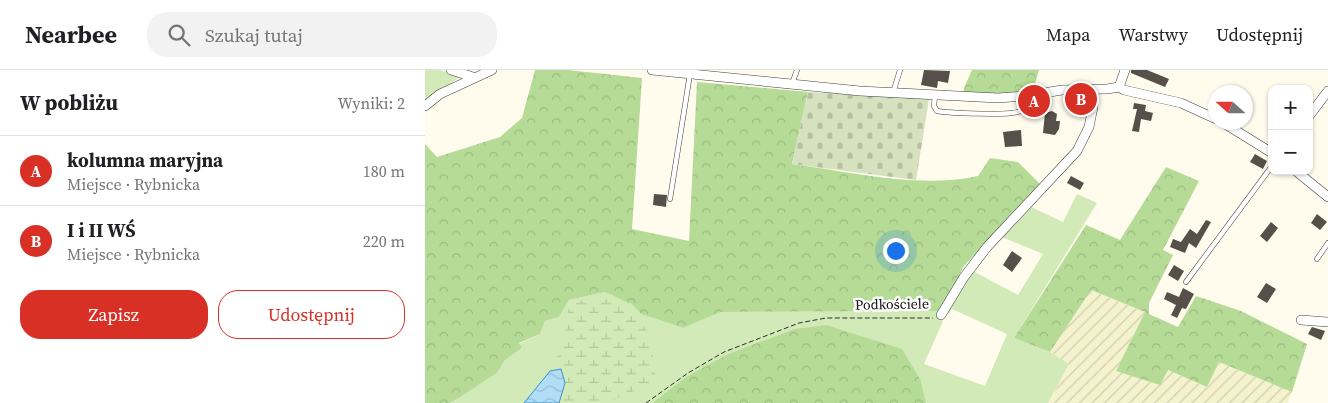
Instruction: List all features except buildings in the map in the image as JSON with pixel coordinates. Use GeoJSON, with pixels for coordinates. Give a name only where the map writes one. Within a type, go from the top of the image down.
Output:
{"type":"FeatureCollection","features":[{"type":"Feature","properties":{"kind":"street"},"geometry":{"type":"LineString","coordinates":[[451,70],[473,77]]}},
{"type":"Feature","properties":{"kind":"street"},"geometry":{"type":"LineString","coordinates":[[425,106],[440,94],[473,77],[492,70]]}},
{"type":"Feature","properties":{"kind":"street"},"geometry":{"type":"LineString","coordinates":[[652,70],[792,84],[998,98],[1025,96],[1041,92],[1119,87],[1181,104],[1208,116]]}},
{"type":"Feature","properties":{"kind":"street"},"geometry":{"type":"LineString","coordinates":[[1119,87],[1125,70]]}},
{"type":"Feature","properties":{"kind":"street","name":"Podkościele"},"geometry":{"type":"LineString","coordinates":[[941,315],[987,247],[1079,147],[1091,118],[1091,90]]}},
{"type":"Feature","properties":{"kind":"street"},"geometry":{"type":"LineString","coordinates":[[1313,111],[1328,92]]}},
{"type":"Feature","properties":{"kind":"street"},"geometry":{"type":"LineString","coordinates":[[1235,130],[1268,151]]}},
{"type":"Feature","properties":{"kind":"street"},"geometry":{"type":"LineString","coordinates":[[1301,175],[1328,197]]}},
{"type":"Feature","properties":{"kind":"street"},"geometry":{"type":"LineString","coordinates":[[1301,320],[1328,322]]}},
{"type":"Feature","properties":{"kind":"lane"},"geometry":{"type":"LineString","coordinates":[[792,84],[797,70]]}},
{"type":"Feature","properties":{"kind":"lane"},"geometry":{"type":"LineString","coordinates":[[893,92],[900,70]]}},
{"type":"Feature","properties":{"kind":"lane"},"geometry":{"type":"LineString","coordinates":[[670,199],[690,74]]}},
{"type":"Feature","properties":{"kind":"lane"},"geometry":{"type":"LineString","coordinates":[[935,95],[934,106],[937,110],[1005,113],[1019,112],[1025,96]]}},
{"type":"Feature","properties":{"kind":"lane"},"geometry":{"type":"LineString","coordinates":[[1186,282],[1268,171]]}},
{"type":"Feature","properties":{"kind":"lane"},"geometry":{"type":"LineString","coordinates":[[1317,259],[1328,243]]}},
{"type":"Feature","properties":{"kind":"path","name":"Podkościele"},"geometry":{"type":"LineString","coordinates":[[646,403],[688,373],[724,352],[799,323],[826,318],[921,320],[941,315]]}},
{"type":"Feature","properties":{"kind":"shaded area"},"geometry":{"type":"Polygon","coordinates":[[[1090,290],[1145,312],[1116,371],[1168,370],[1207,387],[1219,362],[1292,392],[1288,403],[1048,403],[1069,364],[1050,352],[1090,290]]]}},
{"type":"Feature","properties":{"kind":"green space"},"geometry":{"type":"Polygon","coordinates":[[[425,70],[440,70],[461,76],[425,102],[425,70]]]}},
{"type":"Feature","properties":{"kind":"green space"},"geometry":{"type":"Polygon","coordinates":[[[535,70],[568,70],[642,78],[632,229],[689,241],[697,82],[808,92],[792,164],[885,178],[932,181],[978,176],[990,158],[1018,162],[1040,184],[963,267],[950,298],[939,311],[721,312],[683,328],[641,314],[633,305],[605,292],[569,300],[559,317],[545,321],[540,334],[519,343],[522,348],[505,360],[497,373],[457,399],[450,403],[425,403],[425,144],[437,157],[500,137],[522,118],[535,70]]]}},
{"type":"Feature","properties":{"kind":"green space"},"geometry":{"type":"Polygon","coordinates":[[[972,70],[1039,70],[1033,91],[1024,94],[963,95],[972,70]]]}},
{"type":"Feature","properties":{"kind":"green space"},"geometry":{"type":"Polygon","coordinates":[[[808,92],[929,99],[916,180],[792,164],[808,92]]]}},
{"type":"Feature","properties":{"kind":"green space"},"geometry":{"type":"Polygon","coordinates":[[[1166,167],[1199,181],[1163,250],[1173,255],[1149,303],[1149,314],[1178,327],[1196,296],[1241,311],[1307,344],[1292,392],[1219,362],[1207,387],[1168,370],[1160,385],[1116,371],[1145,312],[1091,290],[1050,352],[1014,338],[1086,225],[1120,240],[1166,167]]]}},
{"type":"Feature","properties":{"kind":"green space"},"geometry":{"type":"Polygon","coordinates":[[[1077,194],[1097,203],[1014,338],[1050,352],[1069,364],[1048,403],[926,403],[921,381],[756,344],[728,354],[652,403],[559,403],[550,372],[524,403],[450,403],[497,373],[505,360],[522,348],[519,344],[540,334],[545,321],[559,317],[569,300],[605,292],[634,305],[641,314],[683,328],[721,312],[939,311],[940,318],[943,321],[924,364],[985,386],[1007,334],[952,309],[948,315],[949,309],[971,270],[1018,295],[1043,254],[1002,237],[1029,206],[1063,222],[1077,194]]]}},
{"type":"Feature","properties":{"kind":"green space"},"geometry":{"type":"Polygon","coordinates":[[[610,299],[640,323],[651,335],[656,381],[607,403],[557,403],[561,383],[556,359],[565,334],[568,310],[576,301],[610,299]]]}},
{"type":"Feature","properties":{"kind":"green space"},"geometry":{"type":"Polygon","coordinates":[[[826,325],[902,349],[921,381],[926,403],[652,403],[688,376],[728,354],[795,329],[826,325]]]}},
{"type":"Feature","properties":{"kind":"water"},"geometry":{"type":"Polygon","coordinates":[[[561,369],[565,383],[559,403],[524,403],[550,371],[561,369]]]}},
{"type":"Feature","properties":{"kind":"place","name":"I i II WŚ"},"geometry":{"type":"Point","coordinates":[1081,99]}},
{"type":"Feature","properties":{"kind":"place","name":"kolumna maryjna"},"geometry":{"type":"Point","coordinates":[1034,101]}}]}
